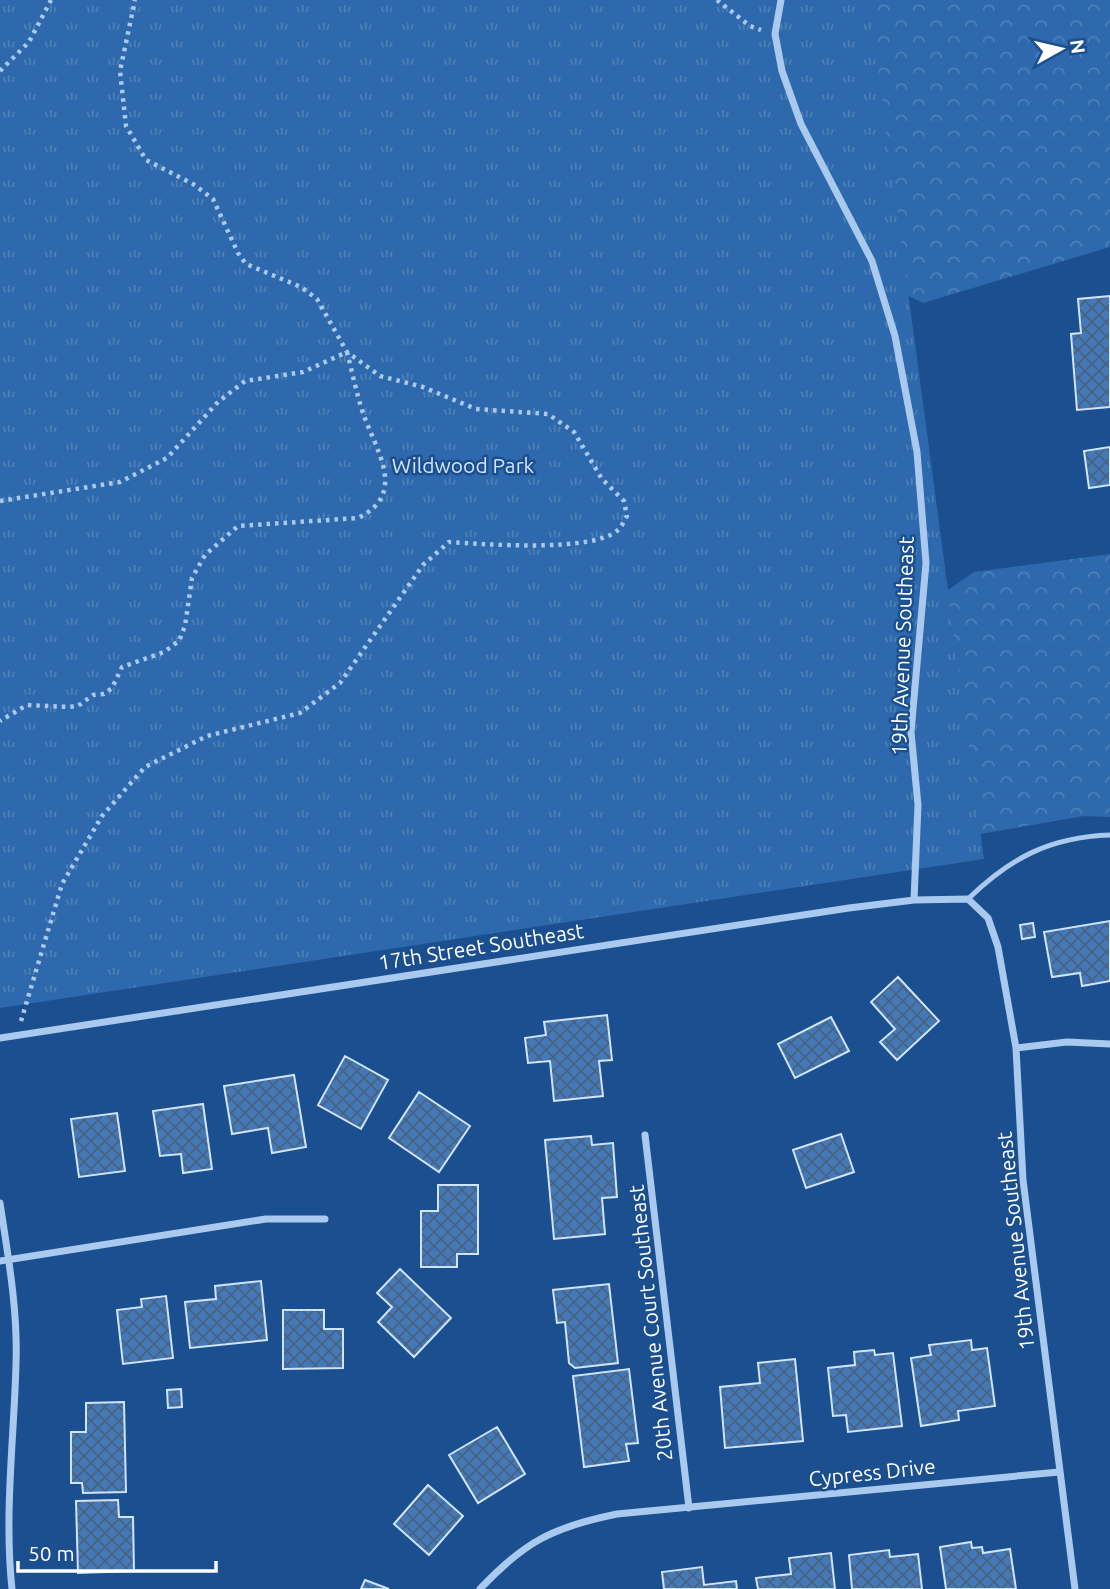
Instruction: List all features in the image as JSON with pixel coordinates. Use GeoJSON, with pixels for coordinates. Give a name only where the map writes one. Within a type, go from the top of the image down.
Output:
{"type":"FeatureCollection","features":[{"type":"Feature","properties":{"kind":"street","name":"19th Avenue Southeast"},"geometry":{"type":"LineString","coordinates":[[781,0],[775,34],[782,71],[801,124],[872,261],[895,336],[916,452],[926,563],[911,732],[918,805],[914,900]]}},
{"type":"Feature","properties":{"kind":"street","name":"19th Avenue Southeast"},"geometry":{"type":"LineString","coordinates":[[968,899],[988,918],[998,947],[1016,1048],[1023,1180],[1076,1589]]}},
{"type":"Feature","properties":{"kind":"street","name":"17th Street Southeast"},"geometry":{"type":"LineString","coordinates":[[0,1038],[914,900],[968,899]]}},
{"type":"Feature","properties":{"kind":"street"},"geometry":{"type":"LineString","coordinates":[[1016,1048],[1067,1042],[1110,1044]]}},
{"type":"Feature","properties":{"kind":"street","name":"20th Avenue Court Southeast"},"geometry":{"type":"LineString","coordinates":[[645,1135],[689,1508]]}},
{"type":"Feature","properties":{"kind":"street"},"geometry":{"type":"LineString","coordinates":[[0,1203],[16,1362],[9,1503],[12,1589]]}},
{"type":"Feature","properties":{"kind":"street"},"geometry":{"type":"LineString","coordinates":[[4,1261],[266,1219],[325,1219]]}},
{"type":"Feature","properties":{"kind":"street","name":"Cypress Drive"},"geometry":{"type":"LineString","coordinates":[[480,1589],[509,1558],[541,1537],[565,1527],[617,1514],[1059,1472]]}},
{"type":"Feature","properties":{"kind":"lane"},"geometry":{"type":"LineString","coordinates":[[968,899],[998,870],[1027,854],[1069,839],[1110,835]]}},
{"type":"Feature","properties":{"kind":"path"},"geometry":{"type":"LineString","coordinates":[[0,71],[29,42],[51,0]]}},
{"type":"Feature","properties":{"kind":"path"},"geometry":{"type":"LineString","coordinates":[[0,722],[27,705],[78,706],[93,695],[104,694],[112,688],[122,667],[164,652],[179,641],[185,626],[192,578],[205,555],[238,526],[358,518],[374,509],[384,494],[386,477],[362,410],[347,352],[317,299],[301,287],[246,264],[238,253],[213,199],[193,184],[146,160],[126,126],[120,71],[135,0]]}},
{"type":"Feature","properties":{"kind":"path"},"geometry":{"type":"LineString","coordinates":[[717,0],[750,26],[775,34]]}},
{"type":"Feature","properties":{"kind":"path"},"geometry":{"type":"LineString","coordinates":[[0,501],[120,482],[167,458],[219,402],[245,381],[303,372],[347,352]]}},
{"type":"Feature","properties":{"kind":"path"},"geometry":{"type":"LineString","coordinates":[[17,1035],[62,884],[102,816],[145,767],[207,736],[300,713],[340,684],[423,565],[449,542],[519,547],[600,539],[618,530],[627,516],[624,501],[602,479],[574,432],[548,414],[477,409],[423,387],[380,376],[347,352]]}},
{"type":"Feature","properties":{"kind":"green space","name":"Wildwood Park"},"geometry":{"type":"Polygon","coordinates":[[[0,0],[869,0],[984,859],[0,1008],[0,0]]]}},
{"type":"Feature","properties":{"kind":"green space"},"geometry":{"type":"Polygon","coordinates":[[[814,0],[1110,0],[1110,247],[923,303],[895,289],[814,0]]]}},
{"type":"Feature","properties":{"kind":"green space"},"geometry":{"type":"Polygon","coordinates":[[[1110,554],[1110,817],[1084,816],[935,842],[938,597],[974,572],[1110,554]]]}},
{"type":"Feature","properties":{"kind":"building"},"geometry":{"type":"Polygon","coordinates":[[[1110,296],[1110,407],[1077,410],[1071,334],[1081,333],[1078,299],[1110,296]]]}},
{"type":"Feature","properties":{"kind":"building"},"geometry":{"type":"Polygon","coordinates":[[[1110,447],[1110,485],[1089,488],[1084,451],[1110,447]]]}},
{"type":"Feature","properties":{"kind":"building"},"geometry":{"type":"Polygon","coordinates":[[[1110,921],[1110,981],[1082,986],[1080,973],[1052,977],[1044,932],[1110,921]]]}},
{"type":"Feature","properties":{"kind":"building"},"geometry":{"type":"Polygon","coordinates":[[[1033,923],[1035,937],[1022,939],[1020,925],[1033,923]]]}},
{"type":"Feature","properties":{"kind":"building"},"geometry":{"type":"Polygon","coordinates":[[[898,977],[939,1021],[897,1060],[880,1042],[895,1029],[871,1002],[898,977]]]}},
{"type":"Feature","properties":{"kind":"building"},"geometry":{"type":"Polygon","coordinates":[[[607,1015],[612,1060],[599,1061],[603,1096],[554,1101],[550,1061],[528,1063],[525,1038],[546,1035],[544,1022],[607,1015]]]}},
{"type":"Feature","properties":{"kind":"building"},"geometry":{"type":"Polygon","coordinates":[[[831,1017],[849,1051],[795,1078],[778,1044],[831,1017]]]}},
{"type":"Feature","properties":{"kind":"building"},"geometry":{"type":"Polygon","coordinates":[[[345,1056],[388,1080],[361,1129],[318,1105],[345,1056]]]}},
{"type":"Feature","properties":{"kind":"building"},"geometry":{"type":"Polygon","coordinates":[[[294,1075],[306,1147],[272,1153],[268,1128],[232,1134],[224,1086],[294,1075]]]}},
{"type":"Feature","properties":{"kind":"building"},"geometry":{"type":"Polygon","coordinates":[[[419,1092],[470,1126],[439,1172],[389,1138],[419,1092]]]}},
{"type":"Feature","properties":{"kind":"building"},"geometry":{"type":"Polygon","coordinates":[[[203,1104],[212,1169],[183,1173],[181,1154],[160,1156],[153,1111],[203,1104]]]}},
{"type":"Feature","properties":{"kind":"building"},"geometry":{"type":"Polygon","coordinates":[[[117,1113],[125,1171],[79,1177],[71,1119],[117,1113]]]}},
{"type":"Feature","properties":{"kind":"building"},"geometry":{"type":"Polygon","coordinates":[[[841,1134],[854,1172],[806,1188],[793,1150],[841,1134]]]}},
{"type":"Feature","properties":{"kind":"building"},"geometry":{"type":"Polygon","coordinates":[[[591,1136],[592,1145],[613,1143],[617,1197],[602,1198],[605,1234],[554,1239],[545,1140],[591,1136]]]}},
{"type":"Feature","properties":{"kind":"building"},"geometry":{"type":"Polygon","coordinates":[[[438,1185],[478,1185],[478,1254],[457,1254],[457,1267],[421,1267],[421,1211],[438,1211],[438,1185]]]}},
{"type":"Feature","properties":{"kind":"building"},"geometry":{"type":"Polygon","coordinates":[[[400,1269],[451,1318],[414,1357],[378,1322],[392,1307],[377,1293],[400,1269]]]}},
{"type":"Feature","properties":{"kind":"building"},"geometry":{"type":"Polygon","coordinates":[[[261,1281],[267,1340],[190,1348],[185,1302],[216,1299],[215,1286],[261,1281]]]}},
{"type":"Feature","properties":{"kind":"building"},"geometry":{"type":"Polygon","coordinates":[[[609,1284],[618,1363],[575,1368],[569,1363],[565,1322],[557,1323],[553,1290],[609,1284]]]}},
{"type":"Feature","properties":{"kind":"building"},"geometry":{"type":"Polygon","coordinates":[[[166,1296],[173,1358],[123,1364],[117,1310],[142,1307],[141,1299],[166,1296]]]}},
{"type":"Feature","properties":{"kind":"building"},"geometry":{"type":"Polygon","coordinates":[[[283,1310],[324,1310],[324,1329],[343,1329],[343,1368],[283,1369],[283,1310]]]}},
{"type":"Feature","properties":{"kind":"building"},"geometry":{"type":"Polygon","coordinates":[[[971,1340],[972,1350],[987,1348],[995,1406],[958,1411],[959,1420],[921,1426],[911,1358],[931,1355],[929,1345],[971,1340]]]}},
{"type":"Feature","properties":{"kind":"building"},"geometry":{"type":"Polygon","coordinates":[[[874,1350],[875,1355],[893,1353],[902,1426],[848,1432],[846,1415],[833,1416],[828,1368],[855,1365],[854,1352],[874,1350]]]}},
{"type":"Feature","properties":{"kind":"building"},"geometry":{"type":"Polygon","coordinates":[[[795,1359],[803,1441],[725,1448],[720,1387],[760,1383],[758,1363],[795,1359]]]}},
{"type":"Feature","properties":{"kind":"building"},"geometry":{"type":"Polygon","coordinates":[[[629,1369],[638,1443],[626,1444],[629,1461],[584,1467],[573,1376],[629,1369]]]}},
{"type":"Feature","properties":{"kind":"building"},"geometry":{"type":"Polygon","coordinates":[[[181,1389],[182,1407],[168,1408],[167,1390],[181,1389]]]}},
{"type":"Feature","properties":{"kind":"building"},"geometry":{"type":"Polygon","coordinates":[[[124,1402],[126,1492],[83,1493],[82,1483],[71,1483],[71,1432],[86,1432],[86,1403],[124,1402]]]}},
{"type":"Feature","properties":{"kind":"building"},"geometry":{"type":"Polygon","coordinates":[[[497,1427],[525,1474],[478,1503],[449,1455],[497,1427]]]}},
{"type":"Feature","properties":{"kind":"building"},"geometry":{"type":"Polygon","coordinates":[[[428,1485],[463,1516],[429,1555],[394,1524],[428,1485]]]}},
{"type":"Feature","properties":{"kind":"building"},"geometry":{"type":"Polygon","coordinates":[[[118,1500],[119,1517],[133,1517],[134,1571],[78,1573],[76,1501],[118,1500]]]}},
{"type":"Feature","properties":{"kind":"building"},"geometry":{"type":"Polygon","coordinates":[[[971,1542],[972,1548],[982,1547],[983,1553],[1010,1549],[1016,1589],[946,1589],[940,1547],[971,1542]]]}},
{"type":"Feature","properties":{"kind":"building"},"geometry":{"type":"Polygon","coordinates":[[[889,1550],[890,1557],[918,1554],[922,1589],[852,1589],[849,1555],[889,1550]]]}},
{"type":"Feature","properties":{"kind":"building"},"geometry":{"type":"Polygon","coordinates":[[[831,1553],[835,1589],[758,1589],[756,1578],[791,1574],[789,1558],[831,1553]]]}},
{"type":"Feature","properties":{"kind":"building"},"geometry":{"type":"Polygon","coordinates":[[[702,1567],[704,1585],[736,1581],[737,1589],[664,1589],[662,1572],[702,1567]]]}},
{"type":"Feature","properties":{"kind":"building"},"geometry":{"type":"Polygon","coordinates":[[[365,1580],[389,1589],[361,1589],[365,1580]]]}}]}
